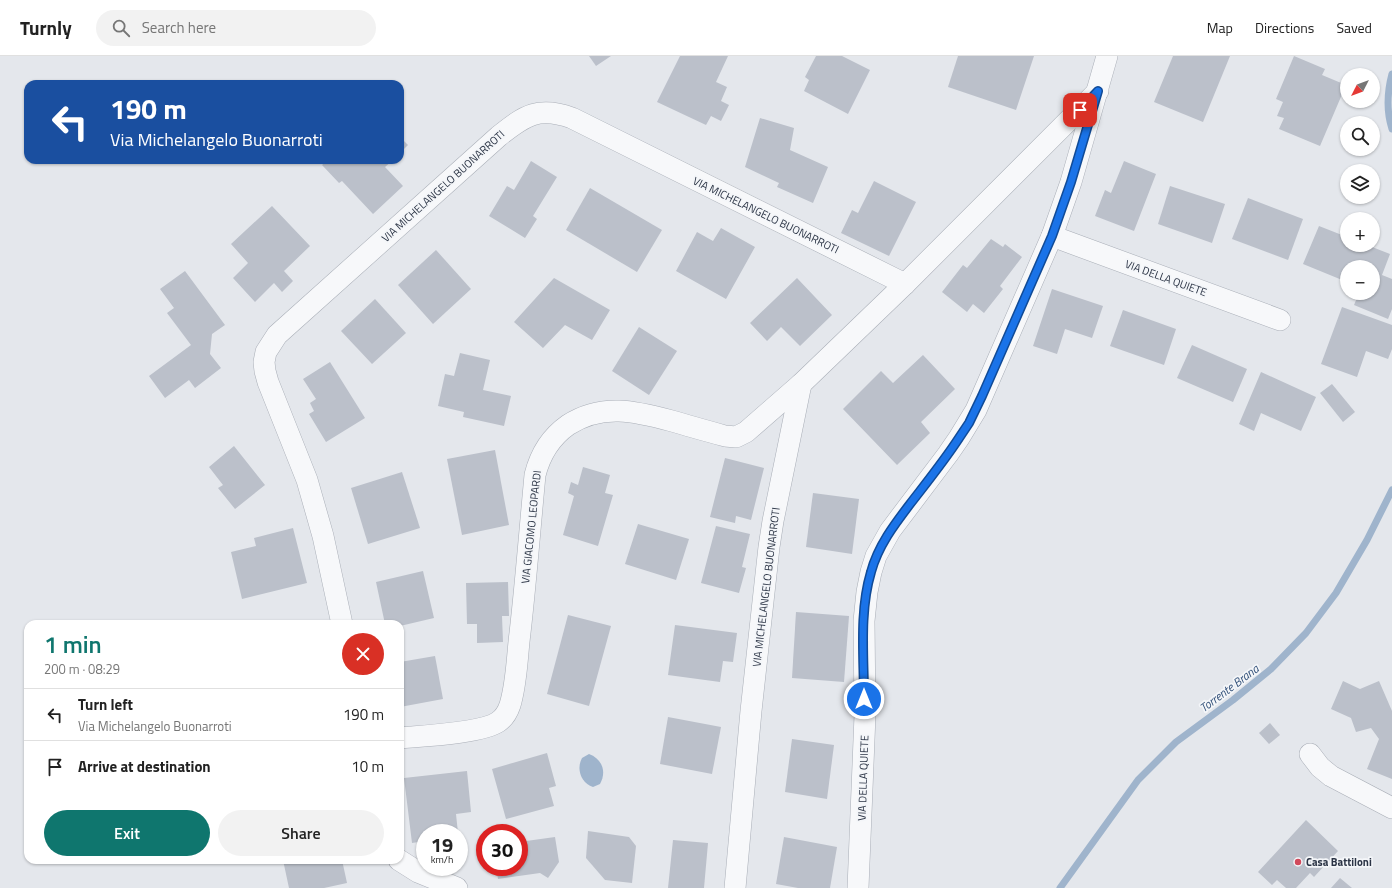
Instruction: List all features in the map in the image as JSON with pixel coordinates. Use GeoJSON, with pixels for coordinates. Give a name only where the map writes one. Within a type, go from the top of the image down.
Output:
{"type":"FeatureCollection","features":[{"type":"Feature","properties":{"kind":"street","name":"VIA DELLA QUIETE"},"geometry":{"type":"LineString","coordinates":[[858,888],[865,715],[864,621],[870,572],[876,556],[890,531],[948,454],[969,423],[1052,236],[1071,182],[1107,56]]}},
{"type":"Feature","properties":{"kind":"street"},"geometry":{"type":"LineString","coordinates":[[801,384],[905,284],[1098,91]]}},
{"type":"Feature","properties":{"kind":"street","name":"VIA MICHELANGELO BUONARROTI"},"geometry":{"type":"LineString","coordinates":[[341,620],[323,536],[307,480],[268,382],[264,362],[266,352],[277,335],[499,136],[523,119],[536,114],[548,112],[561,114],[572,118],[905,284]]}},
{"type":"Feature","properties":{"kind":"street","name":"VIA DELLA QUIETE"},"geometry":{"type":"LineString","coordinates":[[1052,236],[1280,320]]}},
{"type":"Feature","properties":{"kind":"street","name":"VIA MICHELANGELO BUONARROTI"},"geometry":{"type":"LineString","coordinates":[[735,888],[750,719],[769,547],[801,384]]}},
{"type":"Feature","properties":{"kind":"street","name":"VIA GIACOMO LEOPARDI"},"geometry":{"type":"LineString","coordinates":[[404,738],[486,727],[503,718],[509,708],[514,687],[535,475],[538,462],[547,446],[562,430],[576,420],[589,415],[612,410],[642,412],[725,436],[736,437],[746,432],[801,384]]}},
{"type":"Feature","properties":{"kind":"street"},"geometry":{"type":"LineString","coordinates":[[1310,754],[1331,776],[1392,808]]}},
{"type":"Feature","properties":{"kind":"street"},"geometry":{"type":"LineString","coordinates":[[404,863],[418,872],[457,888]]}},
{"type":"Feature","properties":{"kind":"water"},"geometry":{"type":"Polygon","coordinates":[[[589,754],[600,762],[603,770],[600,784],[593,787],[585,782],[580,771],[580,762],[582,758],[589,754]]]}},
{"type":"Feature","properties":{"kind":"building"},"geometry":{"type":"Polygon","coordinates":[[[589,56],[611,56],[596,66],[589,56]]]}},
{"type":"Feature","properties":{"kind":"building"},"geometry":{"type":"Polygon","coordinates":[[[680,56],[728,56],[716,82],[727,87],[721,101],[729,105],[721,121],[711,116],[706,125],[657,102],[680,56]]]}},
{"type":"Feature","properties":{"kind":"building"},"geometry":{"type":"Polygon","coordinates":[[[816,56],[842,56],[870,70],[848,114],[804,91],[809,80],[805,77],[816,56]]]}},
{"type":"Feature","properties":{"kind":"building"},"geometry":{"type":"Polygon","coordinates":[[[958,56],[1034,56],[1016,110],[948,87],[958,56]]]}},
{"type":"Feature","properties":{"kind":"building"},"geometry":{"type":"Polygon","coordinates":[[[1173,56],[1230,56],[1203,122],[1154,102],[1173,56]]]}},
{"type":"Feature","properties":{"kind":"building"},"geometry":{"type":"Polygon","coordinates":[[[1294,56],[1325,69],[1322,75],[1340,82],[1340,99],[1320,146],[1279,129],[1284,118],[1277,116],[1283,102],[1276,99],[1294,56]]]}},
{"type":"Feature","properties":{"kind":"building"},"geometry":{"type":"Polygon","coordinates":[[[760,118],[794,128],[790,150],[828,167],[813,203],[777,187],[779,183],[745,167],[760,118]]]}},
{"type":"Feature","properties":{"kind":"building"},"geometry":{"type":"Polygon","coordinates":[[[404,141],[408,145],[404,149],[404,141]]]}},
{"type":"Feature","properties":{"kind":"building"},"geometry":{"type":"Polygon","coordinates":[[[531,161],[557,177],[533,216],[537,219],[525,238],[489,216],[507,186],[514,190],[531,161]]]}},
{"type":"Feature","properties":{"kind":"building"},"geometry":{"type":"Polygon","coordinates":[[[1124,161],[1156,174],[1134,231],[1095,216],[1105,190],[1111,193],[1124,161]]]}},
{"type":"Feature","properties":{"kind":"building"},"geometry":{"type":"Polygon","coordinates":[[[388,164],[385,167],[403,186],[373,214],[342,181],[339,183],[322,165],[388,164]]]}},
{"type":"Feature","properties":{"kind":"building"},"geometry":{"type":"Polygon","coordinates":[[[874,181],[916,202],[889,256],[841,233],[852,210],[858,213],[874,181]]]}},
{"type":"Feature","properties":{"kind":"building"},"geometry":{"type":"Polygon","coordinates":[[[1170,186],[1225,204],[1212,243],[1158,224],[1170,186]]]}},
{"type":"Feature","properties":{"kind":"building"},"geometry":{"type":"Polygon","coordinates":[[[590,188],[662,230],[637,272],[566,230],[590,188]]]}},
{"type":"Feature","properties":{"kind":"building"},"geometry":{"type":"Polygon","coordinates":[[[1248,198],[1303,219],[1288,260],[1232,239],[1248,198]]]}},
{"type":"Feature","properties":{"kind":"building"},"geometry":{"type":"Polygon","coordinates":[[[272,206],[310,246],[284,271],[293,281],[282,292],[274,283],[255,302],[233,278],[248,263],[231,244],[272,206]]]}},
{"type":"Feature","properties":{"kind":"building"},"geometry":{"type":"Polygon","coordinates":[[[1319,226],[1340,234],[1340,252],[1380,252],[1380,250],[1390,254],[1382,275],[1392,279],[1392,309],[1388,319],[1354,305],[1356,300],[1380,300],[1380,260],[1340,260],[1340,279],[1303,264],[1319,226]]]}},
{"type":"Feature","properties":{"kind":"building"},"geometry":{"type":"Polygon","coordinates":[[[721,228],[755,247],[726,299],[676,271],[697,232],[713,241],[721,228]]]}},
{"type":"Feature","properties":{"kind":"building"},"geometry":{"type":"Polygon","coordinates":[[[991,239],[1003,247],[1005,244],[1022,257],[1000,286],[1003,289],[984,313],[973,304],[967,312],[942,292],[963,265],[967,268],[991,239]]]}},
{"type":"Feature","properties":{"kind":"building"},"geometry":{"type":"Polygon","coordinates":[[[436,250],[471,289],[433,324],[398,285],[436,250]]]}},
{"type":"Feature","properties":{"kind":"building"},"geometry":{"type":"Polygon","coordinates":[[[185,271],[225,325],[212,334],[210,354],[221,368],[195,388],[189,380],[165,398],[149,376],[191,345],[167,313],[174,308],[160,289],[185,271]]]}},
{"type":"Feature","properties":{"kind":"building"},"geometry":{"type":"Polygon","coordinates":[[[554,278],[610,310],[592,340],[565,325],[543,348],[514,322],[554,278]]]}},
{"type":"Feature","properties":{"kind":"building"},"geometry":{"type":"Polygon","coordinates":[[[797,278],[832,315],[800,346],[781,327],[767,341],[750,323],[797,278]]]}},
{"type":"Feature","properties":{"kind":"building"},"geometry":{"type":"Polygon","coordinates":[[[1052,289],[1103,306],[1092,338],[1065,329],[1057,354],[1033,346],[1052,289]]]}},
{"type":"Feature","properties":{"kind":"building"},"geometry":{"type":"Polygon","coordinates":[[[375,299],[406,333],[372,364],[341,331],[375,299]]]}},
{"type":"Feature","properties":{"kind":"building"},"geometry":{"type":"Polygon","coordinates":[[[1342,307],[1392,325],[1392,349],[1388,359],[1366,351],[1357,377],[1321,364],[1342,307]]]}},
{"type":"Feature","properties":{"kind":"building"},"geometry":{"type":"Polygon","coordinates":[[[1123,310],[1176,329],[1164,365],[1110,346],[1123,310]]]}},
{"type":"Feature","properties":{"kind":"building"},"geometry":{"type":"Polygon","coordinates":[[[639,327],[677,351],[649,395],[612,371],[639,327]]]}},
{"type":"Feature","properties":{"kind":"building"},"geometry":{"type":"Polygon","coordinates":[[[1192,345],[1247,369],[1233,402],[1177,378],[1192,345]]]}},
{"type":"Feature","properties":{"kind":"building"},"geometry":{"type":"Polygon","coordinates":[[[460,353],[490,360],[483,390],[511,396],[504,426],[463,417],[464,412],[438,406],[445,374],[454,376],[460,353]]]}},
{"type":"Feature","properties":{"kind":"building"},"geometry":{"type":"Polygon","coordinates":[[[923,355],[955,389],[921,422],[930,433],[897,465],[843,409],[881,371],[893,383],[923,355]]]}},
{"type":"Feature","properties":{"kind":"building"},"geometry":{"type":"Polygon","coordinates":[[[330,362],[365,418],[326,442],[309,414],[314,411],[310,403],[316,399],[303,379],[330,362]]]}},
{"type":"Feature","properties":{"kind":"building"},"geometry":{"type":"Polygon","coordinates":[[[1261,372],[1316,397],[1301,431],[1261,413],[1254,431],[1239,424],[1261,372]]]}},
{"type":"Feature","properties":{"kind":"building"},"geometry":{"type":"Polygon","coordinates":[[[1332,384],[1355,412],[1343,422],[1320,393],[1332,384]]]}},
{"type":"Feature","properties":{"kind":"building"},"geometry":{"type":"Polygon","coordinates":[[[234,446],[265,485],[235,509],[218,488],[223,485],[209,467],[234,446]]]}},
{"type":"Feature","properties":{"kind":"building"},"geometry":{"type":"Polygon","coordinates":[[[495,450],[509,525],[462,535],[447,459],[495,450]]]}},
{"type":"Feature","properties":{"kind":"building"},"geometry":{"type":"Polygon","coordinates":[[[725,458],[764,468],[751,520],[736,516],[735,523],[710,517],[725,458]]]}},
{"type":"Feature","properties":{"kind":"building"},"geometry":{"type":"Polygon","coordinates":[[[583,467],[610,475],[605,493],[613,495],[598,546],[563,535],[574,496],[568,493],[571,482],[578,485],[583,467]]]}},
{"type":"Feature","properties":{"kind":"building"},"geometry":{"type":"Polygon","coordinates":[[[402,472],[420,528],[368,544],[351,488],[402,472]]]}},
{"type":"Feature","properties":{"kind":"building"},"geometry":{"type":"Polygon","coordinates":[[[813,493],[859,499],[852,554],[806,547],[813,493]]]}},
{"type":"Feature","properties":{"kind":"building"},"geometry":{"type":"Polygon","coordinates":[[[638,524],[689,539],[676,580],[625,564],[638,524]]]}},
{"type":"Feature","properties":{"kind":"building"},"geometry":{"type":"Polygon","coordinates":[[[716,526],[750,534],[742,567],[746,568],[739,593],[701,583],[716,526]]]}},
{"type":"Feature","properties":{"kind":"building"},"geometry":{"type":"Polygon","coordinates":[[[293,528],[307,583],[242,599],[231,552],[256,546],[254,538],[293,528]]]}},
{"type":"Feature","properties":{"kind":"building"},"geometry":{"type":"Polygon","coordinates":[[[423,571],[434,618],[404,625],[404,620],[384,620],[376,582],[423,571]]]}},
{"type":"Feature","properties":{"kind":"building"},"geometry":{"type":"Polygon","coordinates":[[[508,582],[509,616],[502,616],[503,642],[477,643],[477,624],[467,624],[466,583],[508,582]]]}},
{"type":"Feature","properties":{"kind":"building"},"geometry":{"type":"Polygon","coordinates":[[[796,612],[849,616],[844,682],[792,678],[796,612]]]}},
{"type":"Feature","properties":{"kind":"building"},"geometry":{"type":"Polygon","coordinates":[[[568,615],[611,626],[589,706],[547,694],[568,615]]]}},
{"type":"Feature","properties":{"kind":"building"},"geometry":{"type":"Polygon","coordinates":[[[675,625],[737,633],[733,662],[723,661],[720,682],[668,675],[675,625]]]}},
{"type":"Feature","properties":{"kind":"building"},"geometry":{"type":"Polygon","coordinates":[[[435,656],[443,699],[404,706],[404,661],[435,656]]]}},
{"type":"Feature","properties":{"kind":"building"},"geometry":{"type":"Polygon","coordinates":[[[1343,681],[1360,689],[1379,681],[1392,711],[1392,779],[1367,769],[1379,739],[1371,728],[1356,732],[1351,718],[1331,709],[1343,681]]]}},
{"type":"Feature","properties":{"kind":"building"},"geometry":{"type":"Polygon","coordinates":[[[668,717],[721,727],[712,774],[660,764],[668,717]]]}},
{"type":"Feature","properties":{"kind":"building"},"geometry":{"type":"Polygon","coordinates":[[[1270,723],[1280,735],[1269,744],[1259,733],[1270,723]]]}},
{"type":"Feature","properties":{"kind":"building"},"geometry":{"type":"Polygon","coordinates":[[[792,739],[834,745],[827,799],[785,792],[792,739]]]}},
{"type":"Feature","properties":{"kind":"building"},"geometry":{"type":"Polygon","coordinates":[[[547,753],[556,786],[549,788],[554,806],[506,819],[492,769],[547,753]]]}},
{"type":"Feature","properties":{"kind":"building"},"geometry":{"type":"Polygon","coordinates":[[[467,771],[471,812],[456,814],[457,824],[416,824],[416,842],[412,843],[404,778],[467,771]]]}},
{"type":"Feature","properties":{"kind":"building","name":"Casa Battiloni"},"geometry":{"type":"Polygon","coordinates":[[[1306,820],[1338,851],[1314,877],[1310,873],[1296,888],[1286,888],[1277,880],[1272,885],[1258,872],[1306,820]]]}},
{"type":"Feature","properties":{"kind":"building"},"geometry":{"type":"Polygon","coordinates":[[[588,831],[629,837],[636,846],[632,883],[605,880],[586,858],[588,831]]]}},
{"type":"Feature","properties":{"kind":"building"},"geometry":{"type":"Polygon","coordinates":[[[555,837],[559,862],[548,878],[540,873],[528,875],[528,841],[555,837]]]}},
{"type":"Feature","properties":{"kind":"building"},"geometry":{"type":"Polygon","coordinates":[[[784,837],[837,847],[830,888],[798,888],[776,884],[784,837]]]}},
{"type":"Feature","properties":{"kind":"building"},"geometry":{"type":"Polygon","coordinates":[[[673,840],[708,843],[704,888],[668,888],[673,840]]]}},
{"type":"Feature","properties":{"kind":"building"},"geometry":{"type":"Polygon","coordinates":[[[284,864],[343,864],[347,883],[324,888],[289,888],[284,864]]]}},
{"type":"Feature","properties":{"kind":"building"},"geometry":{"type":"Polygon","coordinates":[[[498,876],[519,876],[498,879],[498,876]]]}},
{"type":"Feature","properties":{"kind":"building"},"geometry":{"type":"Polygon","coordinates":[[[1340,878],[1352,888],[1331,888],[1340,878]]]}},
{"type":"Feature","properties":{"kind":"waterway","name":"Torrente Brana"},"geometry":{"type":"LineString","coordinates":[[1392,74],[1388,102],[1392,129]]}},
{"type":"Feature","properties":{"kind":"waterway","name":"Torrente Brana"},"geometry":{"type":"LineString","coordinates":[[1060,888],[1138,780],[1176,742],[1233,700],[1271,669],[1306,633],[1336,593],[1367,540],[1392,490]]}},
{"type":"Feature","properties":{"kind":"place","name":"Casa Battiloni"},"geometry":{"type":"Point","coordinates":[1298,862]}},
{"type":"Feature","properties":{"kind":"route"},"geometry":{"type":"LineString","coordinates":[[864,699],[864,621],[870,572],[876,556],[890,531],[948,454],[976,410],[1052,236],[1071,182],[1098,91],[1080,110]]}}]}
